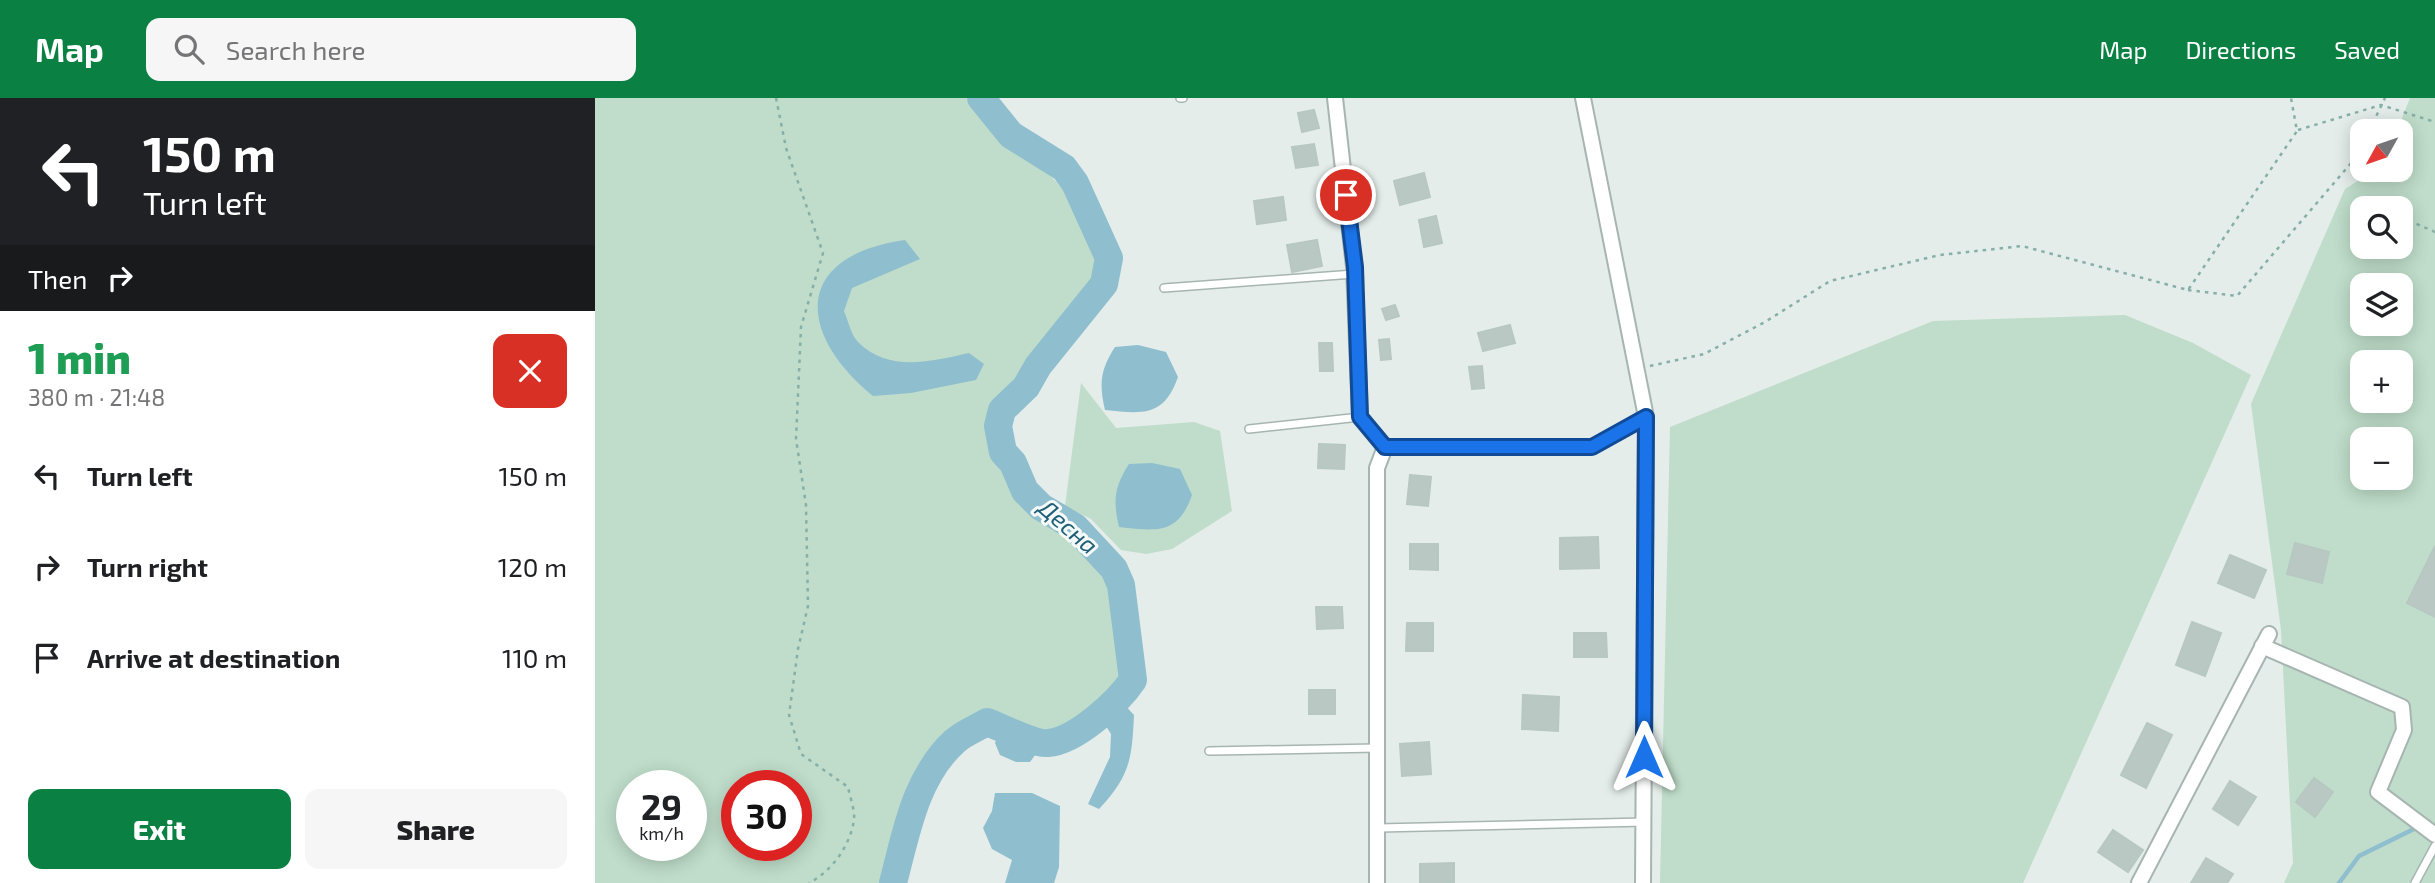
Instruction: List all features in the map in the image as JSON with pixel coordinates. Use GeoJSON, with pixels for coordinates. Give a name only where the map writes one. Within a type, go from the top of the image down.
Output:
{"type":"FeatureCollection","features":[{"type":"Feature","properties":{"kind":"street"},"geometry":{"type":"LineString","coordinates":[[1335,98],[1355,274],[1360,417],[1385,447],[1377,468],[1377,883]]}},
{"type":"Feature","properties":{"kind":"street"},"geometry":{"type":"LineString","coordinates":[[1583,98],[1646,417],[1643,883]]}},
{"type":"Feature","properties":{"kind":"street"},"geometry":{"type":"LineString","coordinates":[[2139,883],[2265,640],[2402,707],[2404,730],[2378,792],[2417,819],[2433,838]]}},
{"type":"Feature","properties":{"kind":"lane"},"geometry":{"type":"LineString","coordinates":[[1164,288],[1355,274]]}},
{"type":"Feature","properties":{"kind":"lane"},"geometry":{"type":"LineString","coordinates":[[1249,429],[1360,417]]}},
{"type":"Feature","properties":{"kind":"lane"},"geometry":{"type":"LineString","coordinates":[[1385,447],[1592,447],[1646,417]]}},
{"type":"Feature","properties":{"kind":"lane"},"geometry":{"type":"LineString","coordinates":[[1209,751],[1377,748]]}},
{"type":"Feature","properties":{"kind":"lane"},"geometry":{"type":"LineString","coordinates":[[1377,828],[1645,822]]}},
{"type":"Feature","properties":{"kind":"lane"},"geometry":{"type":"LineString","coordinates":[[2415,883],[2433,838]]}},
{"type":"Feature","properties":{"kind":"path"},"geometry":{"type":"LineString","coordinates":[[776,98],[786,148],[823,253],[801,327],[796,439],[806,505],[808,606],[798,649],[789,715],[801,754],[848,787],[854,818],[845,849],[819,878],[809,883]]}},
{"type":"Feature","properties":{"kind":"path"},"geometry":{"type":"LineString","coordinates":[[2291,98],[2297,131]]}},
{"type":"Feature","properties":{"kind":"path"},"geometry":{"type":"LineString","coordinates":[[2375,119],[2385,98]]}},
{"type":"Feature","properties":{"kind":"path"},"geometry":{"type":"LineString","coordinates":[[2188,290],[2297,131],[2382,105],[2435,122]]}},
{"type":"Feature","properties":{"kind":"path"},"geometry":{"type":"LineString","coordinates":[[1635,369],[1704,354],[1765,322],[1831,281],[1940,255],[2022,246],[2188,290],[2237,296],[2350,164]]}},
{"type":"Feature","properties":{"kind":"path"},"geometry":{"type":"LineString","coordinates":[[2413,222],[2435,232]]}},
{"type":"Feature","properties":{"kind":"green space"},"geometry":{"type":"Polygon","coordinates":[[[595,98],[966,98],[1003,145],[1042,167],[1064,190],[1096,260],[1092,279],[1080,293],[1093,298],[1086,305],[1074,302],[1028,359],[1016,379],[991,403],[985,426],[992,457],[1002,470],[1015,498],[1034,517],[1067,537],[1103,575],[1108,588],[1120,677],[1087,709],[1055,729],[1047,731],[1034,728],[986,708],[948,730],[920,761],[910,780],[895,821],[880,883],[595,883],[595,98]]]}},
{"type":"Feature","properties":{"kind":"green space"},"geometry":{"type":"Polygon","coordinates":[[[2410,98],[2435,98],[2435,883],[2284,883],[2293,863],[2281,630],[2251,404],[2345,189],[2356,182],[2413,182],[2413,119],[2402,119],[2410,98]]]}},
{"type":"Feature","properties":{"kind":"green space"},"geometry":{"type":"Polygon","coordinates":[[[2125,315],[2193,343],[2251,375],[2023,883],[1660,883],[1670,427],[1933,321],[2125,315]]]}},
{"type":"Feature","properties":{"kind":"green space"},"geometry":{"type":"Polygon","coordinates":[[[1081,383],[1116,428],[1194,422],[1220,431],[1232,511],[1172,549],[1146,554],[1121,550],[1091,519],[1065,506],[1081,383]]]}},
{"type":"Feature","properties":{"kind":"water"},"geometry":{"type":"Polygon","coordinates":[[[905,240],[920,259],[852,288],[844,311],[856,339],[870,352],[897,361],[926,361],[969,353],[984,364],[976,380],[911,393],[873,396],[848,372],[830,347],[820,323],[818,300],[825,280],[842,262],[868,249],[905,240]]]}},
{"type":"Feature","properties":{"kind":"water"},"geometry":{"type":"Polygon","coordinates":[[[1138,345],[1166,352],[1178,377],[1172,390],[1166,400],[1151,410],[1105,410],[1102,377],[1110,355],[1115,347],[1138,345]]]}},
{"type":"Feature","properties":{"kind":"water"},"geometry":{"type":"Polygon","coordinates":[[[1152,463],[1180,469],[1192,495],[1186,508],[1173,524],[1165,528],[1119,527],[1116,494],[1124,472],[1129,464],[1152,463]]]}},
{"type":"Feature","properties":{"kind":"water"},"geometry":{"type":"Polygon","coordinates":[[[1120,700],[1134,715],[1130,755],[1117,787],[1099,809],[1088,804],[1110,757],[1111,734],[1099,715],[1120,700]]]}},
{"type":"Feature","properties":{"kind":"water"},"geometry":{"type":"Polygon","coordinates":[[[1000,727],[1044,743],[1030,762],[1016,762],[1000,755],[995,743],[1000,727]]]}},
{"type":"Feature","properties":{"kind":"water"},"geometry":{"type":"Polygon","coordinates":[[[995,793],[1032,793],[1060,806],[1059,867],[1054,883],[1005,883],[1012,860],[992,849],[983,828],[992,811],[995,793]]]}},
{"type":"Feature","properties":{"kind":"building"},"geometry":{"type":"Polygon","coordinates":[[[1314,110],[1319,128],[1302,132],[1298,113],[1314,110]]]}},
{"type":"Feature","properties":{"kind":"building"},"geometry":{"type":"Polygon","coordinates":[[[1314,144],[1318,165],[1296,168],[1292,147],[1314,144]]]}},
{"type":"Feature","properties":{"kind":"building"},"geometry":{"type":"Polygon","coordinates":[[[1424,173],[1430,197],[1400,205],[1394,181],[1424,173]]]}},
{"type":"Feature","properties":{"kind":"building"},"geometry":{"type":"Polygon","coordinates":[[[1283,197],[1286,220],[1257,224],[1254,201],[1283,197]]]}},
{"type":"Feature","properties":{"kind":"building"},"geometry":{"type":"Polygon","coordinates":[[[1436,216],[1442,243],[1424,247],[1419,220],[1436,216]]]}},
{"type":"Feature","properties":{"kind":"building"},"geometry":{"type":"Polygon","coordinates":[[[1317,240],[1322,266],[1292,272],[1287,245],[1317,240]]]}},
{"type":"Feature","properties":{"kind":"building"},"geometry":{"type":"Polygon","coordinates":[[[1395,305],[1399,316],[1386,320],[1382,309],[1395,305]]]}},
{"type":"Feature","properties":{"kind":"building"},"geometry":{"type":"Polygon","coordinates":[[[1510,325],[1515,343],[1483,351],[1478,333],[1510,325]]]}},
{"type":"Feature","properties":{"kind":"building"},"geometry":{"type":"Polygon","coordinates":[[[1389,339],[1391,359],[1381,360],[1379,340],[1389,339]]]}},
{"type":"Feature","properties":{"kind":"building"},"geometry":{"type":"Polygon","coordinates":[[[1319,343],[1332,343],[1333,371],[1320,371],[1319,343]]]}},
{"type":"Feature","properties":{"kind":"building"},"geometry":{"type":"Polygon","coordinates":[[[1482,366],[1484,388],[1472,389],[1469,367],[1482,366]]]}},
{"type":"Feature","properties":{"kind":"building"},"geometry":{"type":"Polygon","coordinates":[[[1319,444],[1345,445],[1344,469],[1318,468],[1319,444]]]}},
{"type":"Feature","properties":{"kind":"building"},"geometry":{"type":"Polygon","coordinates":[[[1410,475],[1431,477],[1428,506],[1407,504],[1410,475]]]}},
{"type":"Feature","properties":{"kind":"building"},"geometry":{"type":"Polygon","coordinates":[[[1598,537],[1599,568],[1560,569],[1560,538],[1598,537]]]}},
{"type":"Feature","properties":{"kind":"building"},"geometry":{"type":"Polygon","coordinates":[[[2295,543],[2329,552],[2322,583],[2287,574],[2295,543]]]}},
{"type":"Feature","properties":{"kind":"building"},"geometry":{"type":"Polygon","coordinates":[[[1410,544],[1438,544],[1438,570],[1410,569],[1410,544]]]}},
{"type":"Feature","properties":{"kind":"building"},"geometry":{"type":"Polygon","coordinates":[[[2435,546],[2435,617],[2407,603],[2435,546]]]}},
{"type":"Feature","properties":{"kind":"building"},"geometry":{"type":"Polygon","coordinates":[[[2230,555],[2266,570],[2254,598],[2218,583],[2230,555]]]}},
{"type":"Feature","properties":{"kind":"building"},"geometry":{"type":"Polygon","coordinates":[[[1316,607],[1342,607],[1343,628],[1317,629],[1316,607]]]}},
{"type":"Feature","properties":{"kind":"building"},"geometry":{"type":"Polygon","coordinates":[[[2192,622],[2221,633],[2205,676],[2176,665],[2192,622]]]}},
{"type":"Feature","properties":{"kind":"building"},"geometry":{"type":"Polygon","coordinates":[[[1407,623],[1433,623],[1433,651],[1406,651],[1407,623]]]}},
{"type":"Feature","properties":{"kind":"building"},"geometry":{"type":"Polygon","coordinates":[[[1574,633],[1606,633],[1607,657],[1574,657],[1574,633]]]}},
{"type":"Feature","properties":{"kind":"building"},"geometry":{"type":"Polygon","coordinates":[[[1309,690],[1335,690],[1335,714],[1309,714],[1309,690]]]}},
{"type":"Feature","properties":{"kind":"building"},"geometry":{"type":"Polygon","coordinates":[[[1523,695],[1559,697],[1558,731],[1522,729],[1523,695]]]}},
{"type":"Feature","properties":{"kind":"building"},"geometry":{"type":"Polygon","coordinates":[[[2147,723],[2172,735],[2146,788],[2121,775],[2147,723]]]}},
{"type":"Feature","properties":{"kind":"building"},"geometry":{"type":"Polygon","coordinates":[[[1429,742],[1431,774],[1402,776],[1400,744],[1429,742]]]}},
{"type":"Feature","properties":{"kind":"building"},"geometry":{"type":"Polygon","coordinates":[[[2314,778],[2333,792],[2315,817],[2296,802],[2314,778]]]}},
{"type":"Feature","properties":{"kind":"building"},"geometry":{"type":"Polygon","coordinates":[[[2230,781],[2256,797],[2238,825],[2213,809],[2230,781]]]}},
{"type":"Feature","properties":{"kind":"building"},"geometry":{"type":"Polygon","coordinates":[[[2113,830],[2143,850],[2128,872],[2098,852],[2113,830]]]}},
{"type":"Feature","properties":{"kind":"building"},"geometry":{"type":"Polygon","coordinates":[[[2206,858],[2233,874],[2227,883],[2191,883],[2206,858]]]}},
{"type":"Feature","properties":{"kind":"building"},"geometry":{"type":"Polygon","coordinates":[[[1454,863],[1454,883],[1420,883],[1420,864],[1454,863]]]}},
{"type":"Feature","properties":{"kind":"waterway","name":"Десна"},"geometry":{"type":"LineString","coordinates":[[893,883],[921,789],[941,755],[955,741],[987,722],[1042,743],[1059,741],[1095,719],[1133,680],[1121,585],[1114,569],[1075,527],[1041,507],[1025,491],[1013,463],[1003,452],[998,426],[1002,410],[1026,387],[1038,366],[1104,284],[1109,258],[1075,183],[1064,168],[1011,135],[981,98]]}},
{"type":"Feature","properties":{"kind":"waterway"},"geometry":{"type":"LineString","coordinates":[[2339,883],[2359,856],[2418,827]]}},
{"type":"Feature","properties":{"kind":"route"},"geometry":{"type":"LineString","coordinates":[[1346,195],[1355,267],[1360,417],[1385,447],[1592,447],[1646,417],[1644,757]]}}]}
